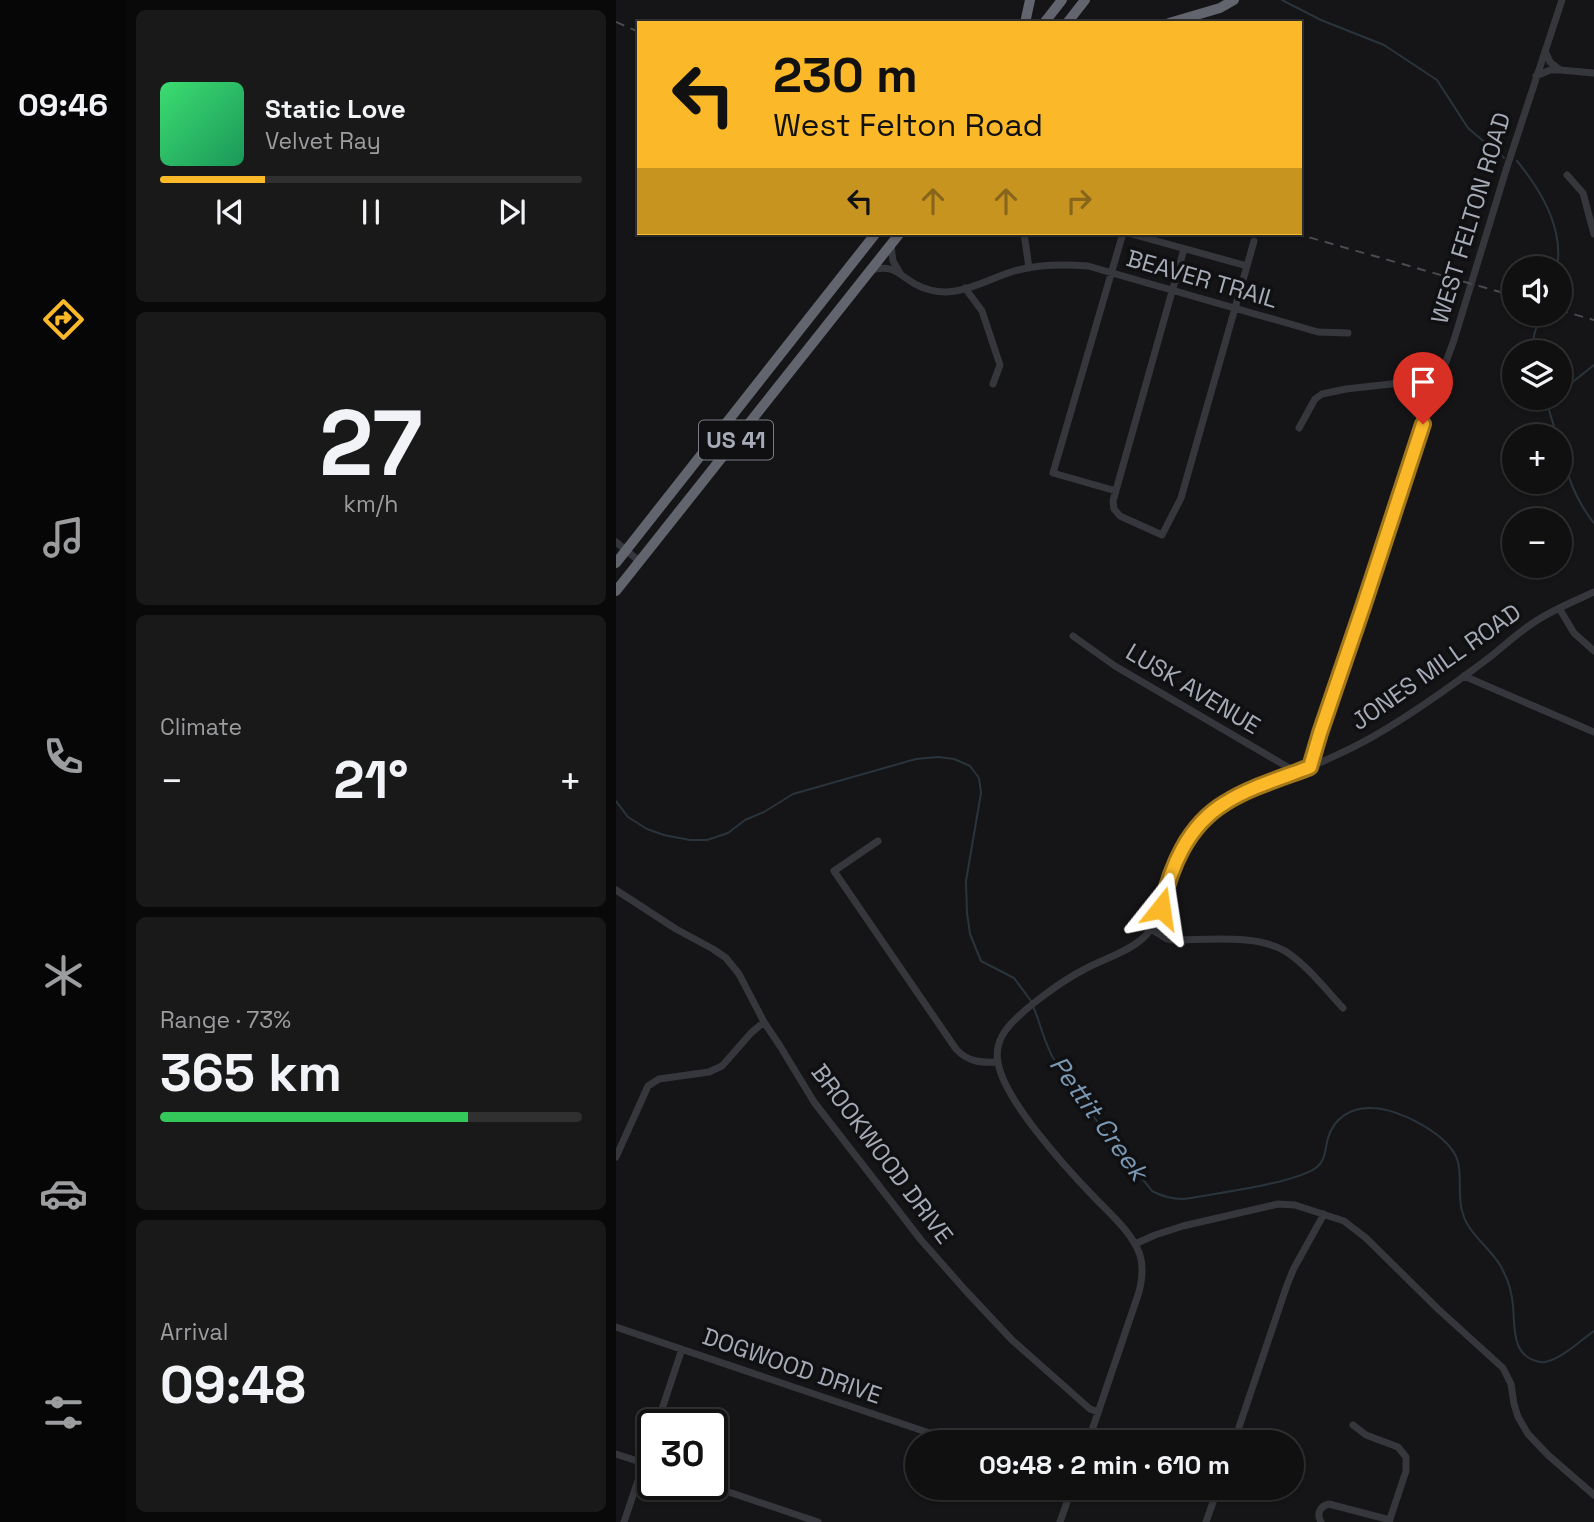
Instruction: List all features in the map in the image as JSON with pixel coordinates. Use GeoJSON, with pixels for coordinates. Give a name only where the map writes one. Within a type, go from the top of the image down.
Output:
{"type":"FeatureCollection","features":[{"type":"Feature","properties":{"kind":"highway"},"geometry":{"type":"LineString","coordinates":[[1025,21],[1030,0]]}},
{"type":"Feature","properties":{"kind":"highway"},"geometry":{"type":"LineString","coordinates":[[1046,21],[1062,0]]}},
{"type":"Feature","properties":{"kind":"highway"},"geometry":{"type":"LineString","coordinates":[[1069,21],[1085,0]]}},
{"type":"Feature","properties":{"kind":"highway"},"geometry":{"type":"LineString","coordinates":[[1176,21],[1210,11],[1234,0]]}},
{"type":"Feature","properties":{"kind":"highway","name":"US 41"},"geometry":{"type":"LineString","coordinates":[[616,563],[874,235]]}},
{"type":"Feature","properties":{"kind":"highway","name":"US 41"},"geometry":{"type":"LineString","coordinates":[[616,591],[898,235]]}},
{"type":"Feature","properties":{"kind":"street","name":"WEST FELTON ROAD"},"geometry":{"type":"LineString","coordinates":[[1310,767],[1409,465],[1457,331],[1500,188],[1562,0]]}},
{"type":"Feature","properties":{"kind":"street"},"geometry":{"type":"LineString","coordinates":[[1545,51],[1550,62],[1560,70]]}},
{"type":"Feature","properties":{"kind":"street"},"geometry":{"type":"LineString","coordinates":[[1536,76],[1550,70],[1594,73]]}},
{"type":"Feature","properties":{"kind":"street"},"geometry":{"type":"LineString","coordinates":[[1567,175],[1583,193],[1594,234]]}},
{"type":"Feature","properties":{"kind":"street"},"geometry":{"type":"LineString","coordinates":[[1583,193],[1594,190]]}},
{"type":"Feature","properties":{"kind":"street"},"geometry":{"type":"LineString","coordinates":[[1024,235],[1029,268]]}},
{"type":"Feature","properties":{"kind":"street"},"geometry":{"type":"LineString","coordinates":[[1116,491],[1053,473],[1111,273],[1125,235]]}},
{"type":"Feature","properties":{"kind":"street"},"geometry":{"type":"LineString","coordinates":[[1133,235],[1247,266]]}},
{"type":"Feature","properties":{"kind":"street"},"geometry":{"type":"LineString","coordinates":[[1184,249],[1113,501],[1114,509],[1120,516],[1162,535],[1181,498],[1254,241]]}},
{"type":"Feature","properties":{"kind":"street"},"geometry":{"type":"LineString","coordinates":[[891,244],[891,257],[900,273]]}},
{"type":"Feature","properties":{"kind":"street","name":"BEAVER TRAIL"},"geometry":{"type":"LineString","coordinates":[[870,271],[887,268],[900,273],[915,284],[947,292],[1029,268],[1060,263],[1088,266],[1318,332],[1348,333]]}},
{"type":"Feature","properties":{"kind":"street"},"geometry":{"type":"LineString","coordinates":[[965,288],[982,311],[1000,365],[993,384]]}},
{"type":"Feature","properties":{"kind":"street"},"geometry":{"type":"LineString","coordinates":[[1299,428],[1315,399],[1322,394],[1400,383],[1434,394]]}},
{"type":"Feature","properties":{"kind":"street"},"geometry":{"type":"LineString","coordinates":[[616,542],[639,561]]}},
{"type":"Feature","properties":{"kind":"street","name":"JONES MILL ROAD"},"geometry":{"type":"LineString","coordinates":[[1151,929],[1158,917],[1172,867],[1184,845],[1210,814],[1227,801],[1310,767],[1374,736],[1464,676],[1535,621],[1594,592]]}},
{"type":"Feature","properties":{"kind":"street"},"geometry":{"type":"LineString","coordinates":[[1559,608],[1574,633],[1594,651]]}},
{"type":"Feature","properties":{"kind":"street","name":"LUSK AVENUE"},"geometry":{"type":"LineString","coordinates":[[1073,636],[1115,666],[1291,769],[1293,774]]}},
{"type":"Feature","properties":{"kind":"street"},"geometry":{"type":"LineString","coordinates":[[1464,676],[1594,732]]}},
{"type":"Feature","properties":{"kind":"street"},"geometry":{"type":"LineString","coordinates":[[878,841],[834,870],[956,1049],[962,1056],[975,1061],[998,1062]]}},
{"type":"Feature","properties":{"kind":"street","name":"BROOKWOOD DRIVE"},"geometry":{"type":"LineString","coordinates":[[616,890],[726,958],[739,974],[764,1022],[814,1102],[921,1240],[1012,1340],[1090,1409],[1098,1412]]}},
{"type":"Feature","properties":{"kind":"street"},"geometry":{"type":"LineString","coordinates":[[1092,1430],[1131,1319],[1140,1287],[1142,1265],[1135,1244],[1122,1226],[1062,1162],[1029,1120],[1006,1084],[998,1062],[1000,1039],[1017,1018],[1042,997],[1070,977],[1133,946],[1151,929],[1167,939],[1253,940],[1283,950],[1299,962],[1343,1008]]}},
{"type":"Feature","properties":{"kind":"street"},"geometry":{"type":"LineString","coordinates":[[616,1157],[648,1086],[659,1079],[709,1072],[722,1066],[764,1022]]}},
{"type":"Feature","properties":{"kind":"street"},"geometry":{"type":"LineString","coordinates":[[1135,1244],[1155,1234],[1182,1226],[1278,1204],[1295,1205],[1344,1221],[1366,1238],[1503,1368],[1511,1384],[1518,1417],[1528,1434],[1594,1495]]}},
{"type":"Feature","properties":{"kind":"street"},"geometry":{"type":"LineString","coordinates":[[1238,1430],[1287,1285],[1324,1214]]}},
{"type":"Feature","properties":{"kind":"street","name":"DOGWOOD DRIVE"},"geometry":{"type":"LineString","coordinates":[[616,1327],[921,1430]]}},
{"type":"Feature","properties":{"kind":"street"},"geometry":{"type":"LineString","coordinates":[[662,1409],[682,1349]]}},
{"type":"Feature","properties":{"kind":"street"},"geometry":{"type":"LineString","coordinates":[[1321,1522],[1320,1509],[1329,1504],[1390,1521],[1406,1471],[1405,1457],[1398,1447],[1366,1435],[1353,1425]]}},
{"type":"Feature","properties":{"kind":"street"},"geometry":{"type":"LineString","coordinates":[[616,1454],[637,1461]]}},
{"type":"Feature","properties":{"kind":"street"},"geometry":{"type":"LineString","coordinates":[[624,1522],[637,1484]]}},
{"type":"Feature","properties":{"kind":"street"},"geometry":{"type":"LineString","coordinates":[[728,1492],[818,1522]]}},
{"type":"Feature","properties":{"kind":"street"},"geometry":{"type":"LineString","coordinates":[[1060,1522],[1068,1500]]}},
{"type":"Feature","properties":{"kind":"street"},"geometry":{"type":"LineString","coordinates":[[1206,1522],[1214,1500]]}},
{"type":"Feature","properties":{"kind":"waterway"},"geometry":{"type":"LineString","coordinates":[[1282,0],[1321,20],[1384,45],[1437,80],[1468,128],[1497,149],[1504,158]]}},
{"type":"Feature","properties":{"kind":"waterway"},"geometry":{"type":"LineString","coordinates":[[1517,161],[1549,211],[1557,239],[1558,256]]}},
{"type":"Feature","properties":{"kind":"waterway"},"geometry":{"type":"LineString","coordinates":[[1534,340],[1537,326]]}},
{"type":"Feature","properties":{"kind":"waterway"},"geometry":{"type":"LineString","coordinates":[[1572,383],[1594,365]]}},
{"type":"Feature","properties":{"kind":"waterway"},"geometry":{"type":"LineString","coordinates":[[1549,410],[1553,424]]}},
{"type":"Feature","properties":{"kind":"waterway"},"geometry":{"type":"LineString","coordinates":[[1572,484],[1594,523]]}},
{"type":"Feature","properties":{"kind":"waterway","name":"Pettit Creek"},"geometry":{"type":"LineString","coordinates":[[616,801],[628,817],[647,829],[690,840],[707,840],[728,833],[745,820],[793,794],[916,759],[954,759],[970,766],[979,778],[981,793],[966,881],[970,934],[981,961],[1014,978],[1031,1001]]}},
{"type":"Feature","properties":{"kind":"waterway","name":"Pettit Creek"},"geometry":{"type":"LineString","coordinates":[[1033,1006],[1055,1061],[1089,1111],[1152,1191],[1184,1199],[1254,1187],[1307,1173],[1320,1164],[1328,1138],[1339,1119],[1357,1109],[1383,1109],[1422,1125],[1435,1133],[1453,1152],[1459,1168],[1463,1214],[1470,1228],[1505,1274],[1512,1295],[1516,1340],[1524,1354],[1540,1362],[1553,1360],[1594,1331]]}},
{"type":"Feature","properties":{"kind":"railway"},"geometry":{"type":"LineString","coordinates":[[616,22],[637,31]]}},
{"type":"Feature","properties":{"kind":"railway"},"geometry":{"type":"LineString","coordinates":[[1301,235],[1502,293]]}},
{"type":"Feature","properties":{"kind":"railway"},"geometry":{"type":"LineString","coordinates":[[1572,314],[1594,320]]}},
{"type":"Feature","properties":{"kind":"route"},"geometry":{"type":"LineString","coordinates":[[1161,908],[1176,859],[1192,833],[1210,814],[1241,794],[1310,767],[1423,424]]}}]}
